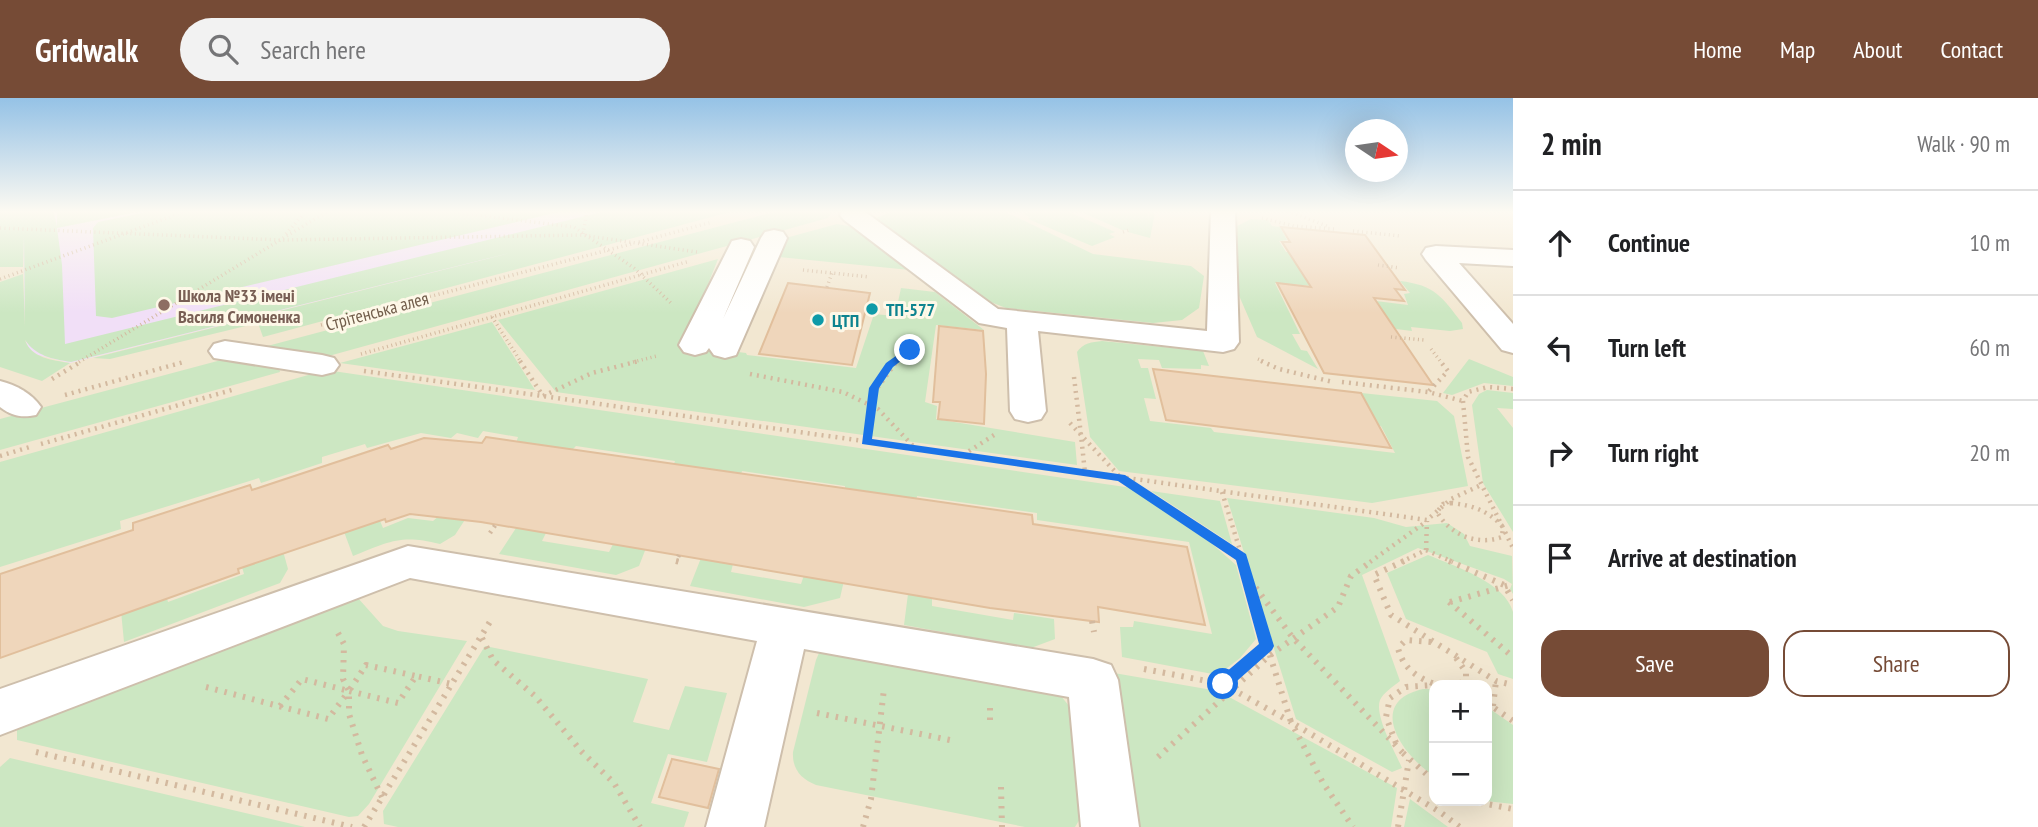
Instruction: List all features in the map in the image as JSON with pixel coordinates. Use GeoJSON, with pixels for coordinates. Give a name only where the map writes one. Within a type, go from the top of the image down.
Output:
{"type":"FeatureCollection","features":[{"type":"Feature","properties":{"kind":"lane"},"geometry":{"type":"LineString","coordinates":[[695,345],[751,256],[765,245]]}},
{"type":"Feature","properties":{"kind":"lane"},"geometry":{"type":"LineString","coordinates":[[893,245],[990,317],[1223,342],[1223,245]]}},
{"type":"Feature","properties":{"kind":"lane"},"geometry":{"type":"LineString","coordinates":[[1513,279],[1502,257],[1436,254],[1513,343]]}},
{"type":"Feature","properties":{"kind":"lane"},"geometry":{"type":"LineString","coordinates":[[726,348],[751,256]]}},
{"type":"Feature","properties":{"kind":"lane"},"geometry":{"type":"LineString","coordinates":[[1022,321],[1028,411]]}},
{"type":"Feature","properties":{"kind":"lane"},"geometry":{"type":"LineString","coordinates":[[225,351],[322,365]]}},
{"type":"Feature","properties":{"kind":"lane"},"geometry":{"type":"LineString","coordinates":[[0,712],[408,562],[889,644],[1093,656],[1109,816]]}},
{"type":"Feature","properties":{"kind":"lane"},"geometry":{"type":"LineString","coordinates":[[735,827],[785,626]]}},
{"type":"Feature","properties":{"kind":"path"},"geometry":{"type":"LineString","coordinates":[[0,279],[93,245]]}},
{"type":"Feature","properties":{"kind":"path"},"geometry":{"type":"LineString","coordinates":[[10,403],[273,245]]}},
{"type":"Feature","properties":{"kind":"path","name":"Стрітенська алея"},"geometry":{"type":"LineString","coordinates":[[318,326],[627,245]]}},
{"type":"Feature","properties":{"kind":"path"},"geometry":{"type":"LineString","coordinates":[[648,245],[713,255]]}},
{"type":"Feature","properties":{"kind":"path","name":"Стрітенська алея"},"geometry":{"type":"LineString","coordinates":[[322,365],[713,255],[751,256]]}},
{"type":"Feature","properties":{"kind":"path"},"geometry":{"type":"LineString","coordinates":[[751,256],[832,273],[944,283]]}},
{"type":"Feature","properties":{"kind":"path"},"geometry":{"type":"LineString","coordinates":[[1378,265],[1394,267]]}},
{"type":"Feature","properties":{"kind":"path"},"geometry":{"type":"LineString","coordinates":[[827,287],[832,273]]}},
{"type":"Feature","properties":{"kind":"path"},"geometry":{"type":"LineString","coordinates":[[492,317],[543,396]]}},
{"type":"Feature","properties":{"kind":"path"},"geometry":{"type":"LineString","coordinates":[[1391,337],[1424,340]]}},
{"type":"Feature","properties":{"kind":"path"},"geometry":{"type":"LineString","coordinates":[[1223,342],[1279,369],[1333,382]]}},
{"type":"Feature","properties":{"kind":"path"},"geometry":{"type":"LineString","coordinates":[[1428,392],[1448,371],[1432,349]]}},
{"type":"Feature","properties":{"kind":"path"},"geometry":{"type":"LineString","coordinates":[[866,442],[874,388],[890,365],[910,350]]}},
{"type":"Feature","properties":{"kind":"path"},"geometry":{"type":"LineString","coordinates":[[10,403],[225,351]]}},
{"type":"Feature","properties":{"kind":"path"},"geometry":{"type":"LineString","coordinates":[[543,396],[592,373],[664,354]]}},
{"type":"Feature","properties":{"kind":"path"},"geometry":{"type":"LineString","coordinates":[[322,365],[1427,520]]}},
{"type":"Feature","properties":{"kind":"path"},"geometry":{"type":"LineString","coordinates":[[1342,383],[1428,392],[1462,401]]}},
{"type":"Feature","properties":{"kind":"path"},"geometry":{"type":"LineString","coordinates":[[0,456],[241,388]]}},
{"type":"Feature","properties":{"kind":"path"},"geometry":{"type":"LineString","coordinates":[[1513,389],[1476,389],[1468,392],[1462,401],[1468,457],[1479,486],[1513,548]]}},
{"type":"Feature","properties":{"kind":"path"},"geometry":{"type":"LineString","coordinates":[[1081,435],[1121,478],[1242,557]]}},
{"type":"Feature","properties":{"kind":"path"},"geometry":{"type":"LineString","coordinates":[[1109,816],[1231,690],[1270,655],[1338,607],[1351,576],[1460,492],[1479,486]]}},
{"type":"Feature","properties":{"kind":"path"},"geometry":{"type":"LineString","coordinates":[[1222,492],[1291,722],[1323,783],[1353,827]]}},
{"type":"Feature","properties":{"kind":"path"},"geometry":{"type":"LineString","coordinates":[[1442,505],[1470,505],[1490,515],[1503,527],[1505,533],[1497,540],[1488,542],[1466,537],[1440,519],[1437,512],[1442,505]]}},
{"type":"Feature","properties":{"kind":"path"},"geometry":{"type":"LineString","coordinates":[[1426,551],[1427,520]]}},
{"type":"Feature","properties":{"kind":"path"},"geometry":{"type":"LineString","coordinates":[[1513,600],[1504,585],[1426,551],[1374,575],[1391,615],[1496,681],[1513,685]]}},
{"type":"Feature","properties":{"kind":"path"},"geometry":{"type":"LineString","coordinates":[[1247,577],[1293,638],[1409,760],[1429,777]]}},
{"type":"Feature","properties":{"kind":"path"},"geometry":{"type":"LineString","coordinates":[[364,827],[515,580]]}},
{"type":"Feature","properties":{"kind":"path"},"geometry":{"type":"LineString","coordinates":[[1513,584],[1449,603],[1513,657]]}},
{"type":"Feature","properties":{"kind":"path"},"geometry":{"type":"LineString","coordinates":[[324,593],[331,618],[344,644],[343,679],[349,691],[349,714],[362,755],[382,798]]}},
{"type":"Feature","properties":{"kind":"path"},"geometry":{"type":"LineString","coordinates":[[1092,621],[1091,660],[1223,684],[1404,790],[1460,827]]}},
{"type":"Feature","properties":{"kind":"path"},"geometry":{"type":"LineString","coordinates":[[482,637],[493,660],[535,695],[582,752],[614,783],[640,827]]}},
{"type":"Feature","properties":{"kind":"path"},"geometry":{"type":"LineString","coordinates":[[1429,681],[1411,672],[1403,664],[1398,649],[1406,640],[1425,640],[1446,649],[1462,664],[1466,672],[1464,680]]}},
{"type":"Feature","properties":{"kind":"path"},"geometry":{"type":"LineString","coordinates":[[863,827],[870,799],[889,644]]}},
{"type":"Feature","properties":{"kind":"path"},"geometry":{"type":"LineString","coordinates":[[1223,684],[1267,646]]}},
{"type":"Feature","properties":{"kind":"path"},"geometry":{"type":"LineString","coordinates":[[202,686],[328,719],[366,665],[452,684]]}},
{"type":"Feature","properties":{"kind":"path"},"geometry":{"type":"LineString","coordinates":[[280,706],[302,679],[398,703],[416,676]]}},
{"type":"Feature","properties":{"kind":"path"},"geometry":{"type":"LineString","coordinates":[[1492,697],[1496,681]]}},
{"type":"Feature","properties":{"kind":"path"},"geometry":{"type":"LineString","coordinates":[[1403,753],[1390,732],[1385,714],[1388,699],[1400,689],[1417,684],[1429,685]]}},
{"type":"Feature","properties":{"kind":"path"},"geometry":{"type":"LineString","coordinates":[[765,702],[950,740]]}},
{"type":"Feature","properties":{"kind":"path"},"geometry":{"type":"LineString","coordinates":[[1492,706],[1513,721]]}},
{"type":"Feature","properties":{"kind":"path"},"geometry":{"type":"LineString","coordinates":[[27,750],[352,827]]}},
{"type":"Feature","properties":{"kind":"path"},"geometry":{"type":"LineString","coordinates":[[1398,827],[1409,760]]}},
{"type":"Feature","properties":{"kind":"path"},"geometry":{"type":"LineString","coordinates":[[1001,787],[1002,827]]}},
{"type":"Feature","properties":{"kind":"path"},"geometry":{"type":"LineString","coordinates":[[1492,805],[1513,809]]}},
{"type":"Feature","properties":{"kind":"shaded area"},"geometry":{"type":"Polygon","coordinates":[[[0,245],[1513,245],[1513,827],[0,827],[0,245]]]}},
{"type":"Feature","properties":{"kind":"shaded area","name":"Школа №33 імені Василя Симоненка"},"geometry":{"type":"Polygon","coordinates":[[[24,245],[543,245],[70,363],[38,355],[29,349],[25,339],[24,245]]]}},
{"type":"Feature","properties":{"kind":"green space"},"geometry":{"type":"Polygon","coordinates":[[[0,245],[24,245],[23,267],[0,267],[0,245]]]}},
{"type":"Feature","properties":{"kind":"green space"},"geometry":{"type":"Polygon","coordinates":[[[24,245],[59,245],[65,344],[467,245],[542,245],[71,362],[39,353],[25,340],[32,351],[37,354],[49,359],[70,363],[42,381],[0,367],[0,282],[23,274],[25,327],[24,245]]]}},
{"type":"Feature","properties":{"kind":"green space"},"geometry":{"type":"Polygon","coordinates":[[[94,245],[420,245],[112,318],[96,316],[94,245]]]}},
{"type":"Feature","properties":{"kind":"green space"},"geometry":{"type":"Polygon","coordinates":[[[542,245],[607,245],[263,337],[258,323],[110,359],[93,358],[542,245]]]}},
{"type":"Feature","properties":{"kind":"green space"},"geometry":{"type":"Polygon","coordinates":[[[649,245],[730,245],[325,357],[256,349],[649,245]]]}},
{"type":"Feature","properties":{"kind":"green space"},"geometry":{"type":"Polygon","coordinates":[[[781,245],[877,245],[910,270],[779,257],[781,245]]]}},
{"type":"Feature","properties":{"kind":"green space"},"geometry":{"type":"Polygon","coordinates":[[[912,245],[1074,245],[1093,254],[1191,266],[1204,276],[1199,308],[1182,320],[1153,323],[1006,308],[983,299],[912,245]]]}},
{"type":"Feature","properties":{"kind":"green space"},"geometry":{"type":"Polygon","coordinates":[[[1236,245],[1282,245],[1286,252],[1293,252],[1314,286],[1275,283],[1300,334],[1292,334],[1301,350],[1307,351],[1318,369],[1257,337],[1234,284],[1236,245]]]}},
{"type":"Feature","properties":{"kind":"green space"},"geometry":{"type":"Polygon","coordinates":[[[718,259],[684,345],[856,368],[874,314],[895,316],[901,288],[935,292],[984,330],[936,325],[925,402],[937,406],[936,419],[1075,442],[1077,465],[556,392],[498,320],[718,259]]]}},
{"type":"Feature","properties":{"kind":"green space"},"geometry":{"type":"Polygon","coordinates":[[[1400,281],[1422,286],[1437,294],[1462,323],[1463,329],[1396,329],[1376,301],[1408,305],[1404,294],[1410,293],[1400,281]]]}},
{"type":"Feature","properties":{"kind":"green space"},"geometry":{"type":"Polygon","coordinates":[[[492,322],[535,390],[340,363],[492,322]]]}},
{"type":"Feature","properties":{"kind":"green space"},"geometry":{"type":"Polygon","coordinates":[[[1102,341],[1203,351],[1209,366],[1201,365],[1201,369],[1162,368],[1159,360],[1138,359],[1141,368],[1148,368],[1156,399],[1144,398],[1150,421],[1211,428],[1214,432],[1395,453],[1381,426],[1371,424],[1352,392],[1437,401],[1454,416],[1468,486],[1372,503],[1119,471],[1090,437],[1077,352],[1085,345],[1102,341]]]}},
{"type":"Feature","properties":{"kind":"green space"},"geometry":{"type":"Polygon","coordinates":[[[225,359],[278,365],[280,372],[0,450],[0,419],[225,359]]]}},
{"type":"Feature","properties":{"kind":"green space"},"geometry":{"type":"Polygon","coordinates":[[[1469,359],[1513,377],[1513,386],[1484,383],[1452,395],[1443,393],[1469,359]]]}},
{"type":"Feature","properties":{"kind":"green space"},"geometry":{"type":"Polygon","coordinates":[[[326,370],[1132,488],[1210,542],[1236,565],[1256,639],[1240,658],[1218,675],[1122,657],[1120,627],[1133,627],[1134,621],[1212,634],[1189,542],[1037,520],[1037,513],[917,496],[916,503],[845,492],[845,486],[742,471],[740,478],[672,469],[675,461],[576,446],[571,451],[516,443],[518,437],[483,431],[478,438],[457,433],[451,438],[421,433],[367,448],[365,444],[322,457],[322,463],[261,483],[259,478],[120,521],[121,529],[0,567],[0,462],[326,370]]]}},
{"type":"Feature","properties":{"kind":"green space"},"geometry":{"type":"Polygon","coordinates":[[[1487,390],[1513,393],[1513,409],[1497,408],[1513,428],[1513,532],[1483,483],[1472,405],[1479,394],[1487,390]]]}},
{"type":"Feature","properties":{"kind":"green space"},"geometry":{"type":"Polygon","coordinates":[[[1151,491],[1220,501],[1232,544],[1151,491]]]}},
{"type":"Feature","properties":{"kind":"green space"},"geometry":{"type":"Polygon","coordinates":[[[1227,498],[1374,518],[1406,527],[1447,523],[1464,534],[1470,546],[1512,556],[1513,594],[1510,589],[1512,584],[1504,579],[1418,548],[1362,575],[1400,681],[1384,695],[1379,707],[1386,734],[1402,768],[1392,772],[1296,719],[1227,498]]]}},
{"type":"Feature","properties":{"kind":"green space"},"geometry":{"type":"Polygon","coordinates":[[[447,509],[470,512],[455,535],[440,544],[415,540],[395,541],[353,556],[343,529],[378,516],[383,528],[408,518],[433,521],[447,509]]]}},
{"type":"Feature","properties":{"kind":"green space"},"geometry":{"type":"Polygon","coordinates":[[[516,528],[546,533],[542,541],[609,552],[616,538],[648,543],[639,566],[616,575],[499,554],[516,528]]]}},
{"type":"Feature","properties":{"kind":"green space"},"geometry":{"type":"Polygon","coordinates":[[[283,551],[288,569],[280,583],[124,642],[121,611],[166,595],[168,602],[244,574],[242,567],[283,551]]]}},
{"type":"Feature","properties":{"kind":"green space"},"geometry":{"type":"Polygon","coordinates":[[[1428,555],[1477,576],[1508,601],[1513,612],[1513,679],[1498,674],[1487,652],[1406,619],[1387,573],[1428,555]]]}},
{"type":"Feature","properties":{"kind":"green space"},"geometry":{"type":"Polygon","coordinates":[[[701,558],[733,564],[731,572],[801,584],[806,569],[845,576],[840,598],[804,607],[690,586],[701,558]]]}},
{"type":"Feature","properties":{"kind":"green space"},"geometry":{"type":"Polygon","coordinates":[[[908,594],[932,599],[932,606],[1013,620],[1014,613],[1054,619],[1055,639],[1031,648],[904,625],[908,594]]]}},
{"type":"Feature","properties":{"kind":"green space"},"geometry":{"type":"Polygon","coordinates":[[[357,597],[383,626],[398,631],[467,641],[369,804],[358,816],[349,817],[17,740],[17,730],[357,597]]]}},
{"type":"Feature","properties":{"kind":"green space"},"geometry":{"type":"Polygon","coordinates":[[[485,646],[648,679],[633,722],[669,730],[685,686],[727,693],[707,762],[668,754],[651,803],[689,812],[684,827],[398,827],[384,824],[383,811],[485,646]]]}},
{"type":"Feature","properties":{"kind":"green space"},"geometry":{"type":"Polygon","coordinates":[[[827,648],[1048,690],[1061,696],[1073,711],[1083,814],[1075,827],[1025,827],[816,785],[806,780],[798,773],[793,752],[816,660],[819,653],[827,648]]]}},
{"type":"Feature","properties":{"kind":"green space"},"geometry":{"type":"Polygon","coordinates":[[[1114,673],[1218,691],[1397,788],[1391,827],[1137,827],[1114,673]]]}},
{"type":"Feature","properties":{"kind":"green space"},"geometry":{"type":"Polygon","coordinates":[[[1429,689],[1429,772],[1401,743],[1395,730],[1393,717],[1396,705],[1406,696],[1429,689]]]}},
{"type":"Feature","properties":{"kind":"green space"},"geometry":{"type":"Polygon","coordinates":[[[1492,710],[1513,725],[1513,804],[1492,802],[1492,710]]]}},
{"type":"Feature","properties":{"kind":"green space"},"geometry":{"type":"Polygon","coordinates":[[[10,758],[305,827],[0,827],[0,767],[10,758]]]}},
{"type":"Feature","properties":{"kind":"green space"},"geometry":{"type":"Polygon","coordinates":[[[1410,799],[1448,827],[1404,827],[1410,799]]]}},
{"type":"Feature","properties":{"kind":"building"},"geometry":{"type":"Polygon","coordinates":[[[1284,245],[1372,245],[1405,290],[1395,289],[1404,301],[1374,298],[1433,385],[1324,373],[1277,283],[1311,287],[1284,245]]]}},
{"type":"Feature","properties":{"kind":"building","name":"ЦТП"},"geometry":{"type":"Polygon","coordinates":[[[788,283],[870,293],[852,365],[759,354],[788,283]]]}},
{"type":"Feature","properties":{"kind":"building"},"geometry":{"type":"Polygon","coordinates":[[[939,326],[983,331],[986,374],[984,424],[938,419],[940,402],[933,402],[939,326]]]}},
{"type":"Feature","properties":{"kind":"building"},"geometry":{"type":"Polygon","coordinates":[[[1153,369],[1361,393],[1391,448],[1166,420],[1153,369]]]}},
{"type":"Feature","properties":{"kind":"building"},"geometry":{"type":"Polygon","coordinates":[[[486,437],[1032,515],[1033,524],[1187,547],[1205,625],[1098,607],[1099,622],[990,608],[481,522],[410,514],[386,522],[385,519],[238,569],[239,573],[0,658],[0,574],[133,530],[133,523],[250,485],[252,490],[388,445],[391,449],[424,438],[482,443],[486,437]]]}},
{"type":"Feature","properties":{"kind":"building"},"geometry":{"type":"Polygon","coordinates":[[[672,759],[719,769],[708,808],[659,797],[672,759]]]}},
{"type":"Feature","properties":{"kind":"place","name":"Школа №33 імені Василя Симоненка"},"geometry":{"type":"Point","coordinates":[164,305]}},
{"type":"Feature","properties":{"kind":"place","name":"ТП-577"},"geometry":{"type":"Point","coordinates":[872,309]}},
{"type":"Feature","properties":{"kind":"place","name":"ЦТП"},"geometry":{"type":"Point","coordinates":[818,320]}},
{"type":"Feature","properties":{"kind":"route"},"geometry":{"type":"LineString","coordinates":[[910,350],[890,365],[874,388],[866,442],[1121,478],[1242,557],[1267,646],[1223,684]]}}]}
